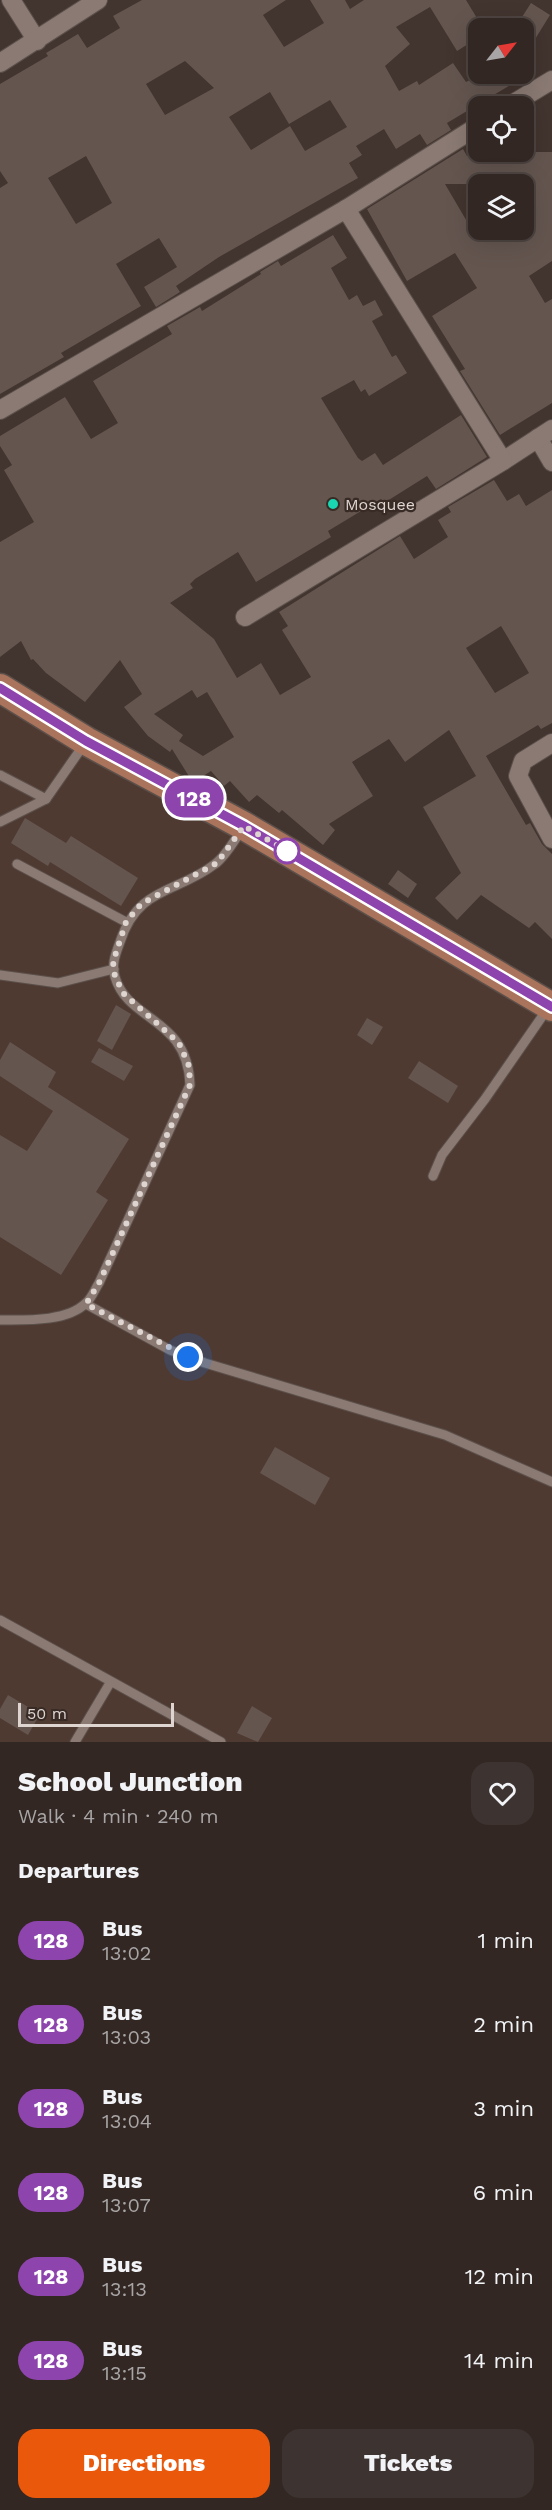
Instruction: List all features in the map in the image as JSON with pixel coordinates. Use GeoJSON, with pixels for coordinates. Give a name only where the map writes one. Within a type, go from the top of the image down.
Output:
{"type":"FeatureCollection","features":[{"type":"Feature","properties":{"kind":"main road"},"geometry":{"type":"LineString","coordinates":[[0,688],[86,741],[244,826],[551,1007]]}},
{"type":"Feature","properties":{"kind":"street"},"geometry":{"type":"LineString","coordinates":[[11,0],[37,41]]}},
{"type":"Feature","properties":{"kind":"street"},"geometry":{"type":"LineString","coordinates":[[0,63],[98,0]]}},
{"type":"Feature","properties":{"kind":"street"},"geometry":{"type":"LineString","coordinates":[[526,96],[552,80]]}},
{"type":"Feature","properties":{"kind":"street"},"geometry":{"type":"LineString","coordinates":[[0,410],[346,209],[468,132]]}},
{"type":"Feature","properties":{"kind":"street"},"geometry":{"type":"LineString","coordinates":[[346,209],[502,460]]}},
{"type":"Feature","properties":{"kind":"street"},"geometry":{"type":"LineString","coordinates":[[245,617],[331,562],[545,434],[552,462]]}},
{"type":"Feature","properties":{"kind":"street"},"geometry":{"type":"LineString","coordinates":[[552,743],[523,761],[518,776],[552,839]]}},
{"type":"Feature","properties":{"kind":"lane"},"geometry":{"type":"LineString","coordinates":[[0,822],[46,799],[86,741]]}},
{"type":"Feature","properties":{"kind":"lane"},"geometry":{"type":"LineString","coordinates":[[0,775],[46,799]]}},
{"type":"Feature","properties":{"kind":"lane"},"geometry":{"type":"LineString","coordinates":[[0,1320],[25,1320],[65,1314],[86,1304],[99,1283],[190,1085],[189,1066],[179,1043],[124,994],[115,977],[113,962],[126,922],[141,904],[155,894],[217,863],[244,826]]}},
{"type":"Feature","properties":{"kind":"lane"},"geometry":{"type":"LineString","coordinates":[[17,864],[126,922]]}},
{"type":"Feature","properties":{"kind":"lane"},"geometry":{"type":"LineString","coordinates":[[0,975],[58,983],[114,969]]}},
{"type":"Feature","properties":{"kind":"lane"},"geometry":{"type":"LineString","coordinates":[[433,1176],[442,1155],[485,1100],[551,1007]]}},
{"type":"Feature","properties":{"kind":"lane"},"geometry":{"type":"LineString","coordinates":[[86,1304],[170,1350],[205,1364],[445,1435],[552,1482]]}},
{"type":"Feature","properties":{"kind":"lane"},"geometry":{"type":"LineString","coordinates":[[0,1620],[220,1742]]}},
{"type":"Feature","properties":{"kind":"lane"},"geometry":{"type":"LineString","coordinates":[[75,1742],[110,1683]]}},
{"type":"Feature","properties":{"kind":"shaded area"},"geometry":{"type":"Polygon","coordinates":[[[0,678],[552,1009],[552,1742],[0,1742],[0,678]]]}},
{"type":"Feature","properties":{"kind":"building"},"geometry":{"type":"Polygon","coordinates":[[[142,0],[286,0],[263,15],[284,47],[324,23],[310,0],[345,0],[350,9],[364,0],[466,0],[477,18],[468,18],[468,28],[466,28],[468,44],[457,51],[430,7],[396,27],[410,44],[385,66],[399,91],[417,81],[419,85],[453,63],[468,84],[512,84],[492,96],[468,96],[468,110],[447,123],[451,130],[427,145],[420,134],[396,149],[384,129],[356,146],[362,155],[349,163],[358,178],[219,257],[176,286],[180,292],[156,307],[144,287],[177,267],[159,238],[116,264],[141,306],[61,353],[64,357],[0,394],[0,188],[8,183],[0,171],[0,84],[48,56],[46,53],[78,34],[87,48],[120,28],[113,16],[142,0]],[[185,61],[146,84],[165,115],[214,88],[185,61]],[[270,92],[229,117],[251,150],[290,126],[305,151],[347,127],[330,100],[289,124],[270,92]],[[86,156],[48,178],[76,224],[112,203],[86,156]]]}},
{"type":"Feature","properties":{"kind":"building"},"geometry":{"type":"Polygon","coordinates":[[[531,3],[550,15],[534,41],[534,18],[521,18],[531,3]]]}},
{"type":"Feature","properties":{"kind":"building"},"geometry":{"type":"Polygon","coordinates":[[[463,149],[468,156],[468,162],[534,162],[534,152],[552,152],[552,261],[529,276],[545,303],[552,299],[552,403],[500,435],[460,371],[465,369],[432,316],[477,288],[455,253],[407,281],[367,209],[463,149]]]}},
{"type":"Feature","properties":{"kind":"building"},"geometry":{"type":"Polygon","coordinates":[[[333,235],[347,258],[331,268],[349,300],[357,295],[363,306],[375,300],[383,315],[372,321],[392,357],[396,355],[407,373],[369,396],[365,389],[361,392],[354,380],[321,398],[358,458],[362,461],[375,453],[383,465],[461,415],[487,457],[436,489],[427,476],[384,503],[381,499],[328,531],[331,537],[256,582],[238,552],[195,579],[190,584],[193,588],[170,603],[214,639],[237,678],[261,663],[280,695],[311,677],[282,630],[288,626],[279,612],[400,536],[414,559],[448,537],[438,520],[451,512],[448,507],[494,480],[507,501],[519,494],[526,506],[552,490],[552,723],[541,729],[538,725],[486,756],[526,825],[530,823],[542,844],[552,854],[552,939],[535,922],[529,928],[481,895],[457,920],[435,898],[461,873],[423,807],[476,776],[449,730],[405,762],[389,739],[352,762],[373,796],[329,824],[335,830],[323,845],[282,810],[279,813],[257,795],[249,802],[230,781],[224,786],[211,771],[195,781],[190,778],[172,749],[170,752],[148,736],[124,707],[142,694],[120,660],[85,702],[46,673],[33,659],[31,660],[21,641],[0,657],[0,542],[34,522],[4,470],[12,465],[0,446],[0,436],[65,397],[91,439],[118,423],[93,381],[172,334],[167,326],[200,307],[202,311],[278,261],[281,266],[333,235]],[[501,626],[466,648],[495,693],[529,673],[501,626]],[[192,690],[154,714],[183,735],[179,741],[203,756],[234,737],[207,692],[197,698],[192,690]]]}},
{"type":"Feature","properties":{"kind":"building"},"geometry":{"type":"Polygon","coordinates":[[[25,818],[66,843],[71,836],[138,878],[121,906],[50,862],[48,866],[11,843],[25,818]]]}},
{"type":"Feature","properties":{"kind":"building"},"geometry":{"type":"Polygon","coordinates":[[[398,870],[417,884],[408,898],[388,884],[398,870]]]}},
{"type":"Feature","properties":{"kind":"building"},"geometry":{"type":"Polygon","coordinates":[[[116,1005],[131,1014],[112,1050],[97,1041],[116,1005]]]}},
{"type":"Feature","properties":{"kind":"building"},"geometry":{"type":"Polygon","coordinates":[[[367,1018],[383,1027],[372,1045],[357,1035],[367,1018]]]}},
{"type":"Feature","properties":{"kind":"building"},"geometry":{"type":"Polygon","coordinates":[[[10,1042],[56,1072],[48,1087],[129,1139],[96,1192],[108,1200],[61,1275],[0,1237],[0,1135],[27,1151],[53,1111],[0,1076],[0,1060],[10,1042]]]}},
{"type":"Feature","properties":{"kind":"building"},"geometry":{"type":"Polygon","coordinates":[[[99,1048],[133,1066],[124,1081],[91,1062],[99,1048]]]}},
{"type":"Feature","properties":{"kind":"building"},"geometry":{"type":"Polygon","coordinates":[[[419,1061],[458,1086],[448,1103],[408,1078],[419,1061]]]}},
{"type":"Feature","properties":{"kind":"building"},"geometry":{"type":"Polygon","coordinates":[[[275,1447],[330,1478],[315,1505],[260,1473],[275,1447]]]}},
{"type":"Feature","properties":{"kind":"building"},"geometry":{"type":"Polygon","coordinates":[[[8,1695],[40,1714],[28,1735],[0,1718],[0,1709],[8,1695]]]}},
{"type":"Feature","properties":{"kind":"building"},"geometry":{"type":"Polygon","coordinates":[[[252,1706],[272,1718],[258,1742],[237,1733],[252,1706]]]}},
{"type":"Feature","properties":{"kind":"bus line","name":"128"},"geometry":{"type":"LineString","coordinates":[[0,688],[86,741],[114,754],[244,826],[552,1007]]}},
{"type":"Feature","properties":{"kind":"place","name":"Mosquee"},"geometry":{"type":"Point","coordinates":[333,504]}},
{"type":"Feature","properties":{"kind":"route"},"geometry":{"type":"LineString","coordinates":[[188,1357],[170,1350],[86,1304],[99,1283],[190,1085],[189,1066],[179,1043],[166,1029],[124,994],[115,977],[113,962],[126,922],[141,904],[155,894],[198,875],[217,863],[244,826],[287,851]]}}]}
